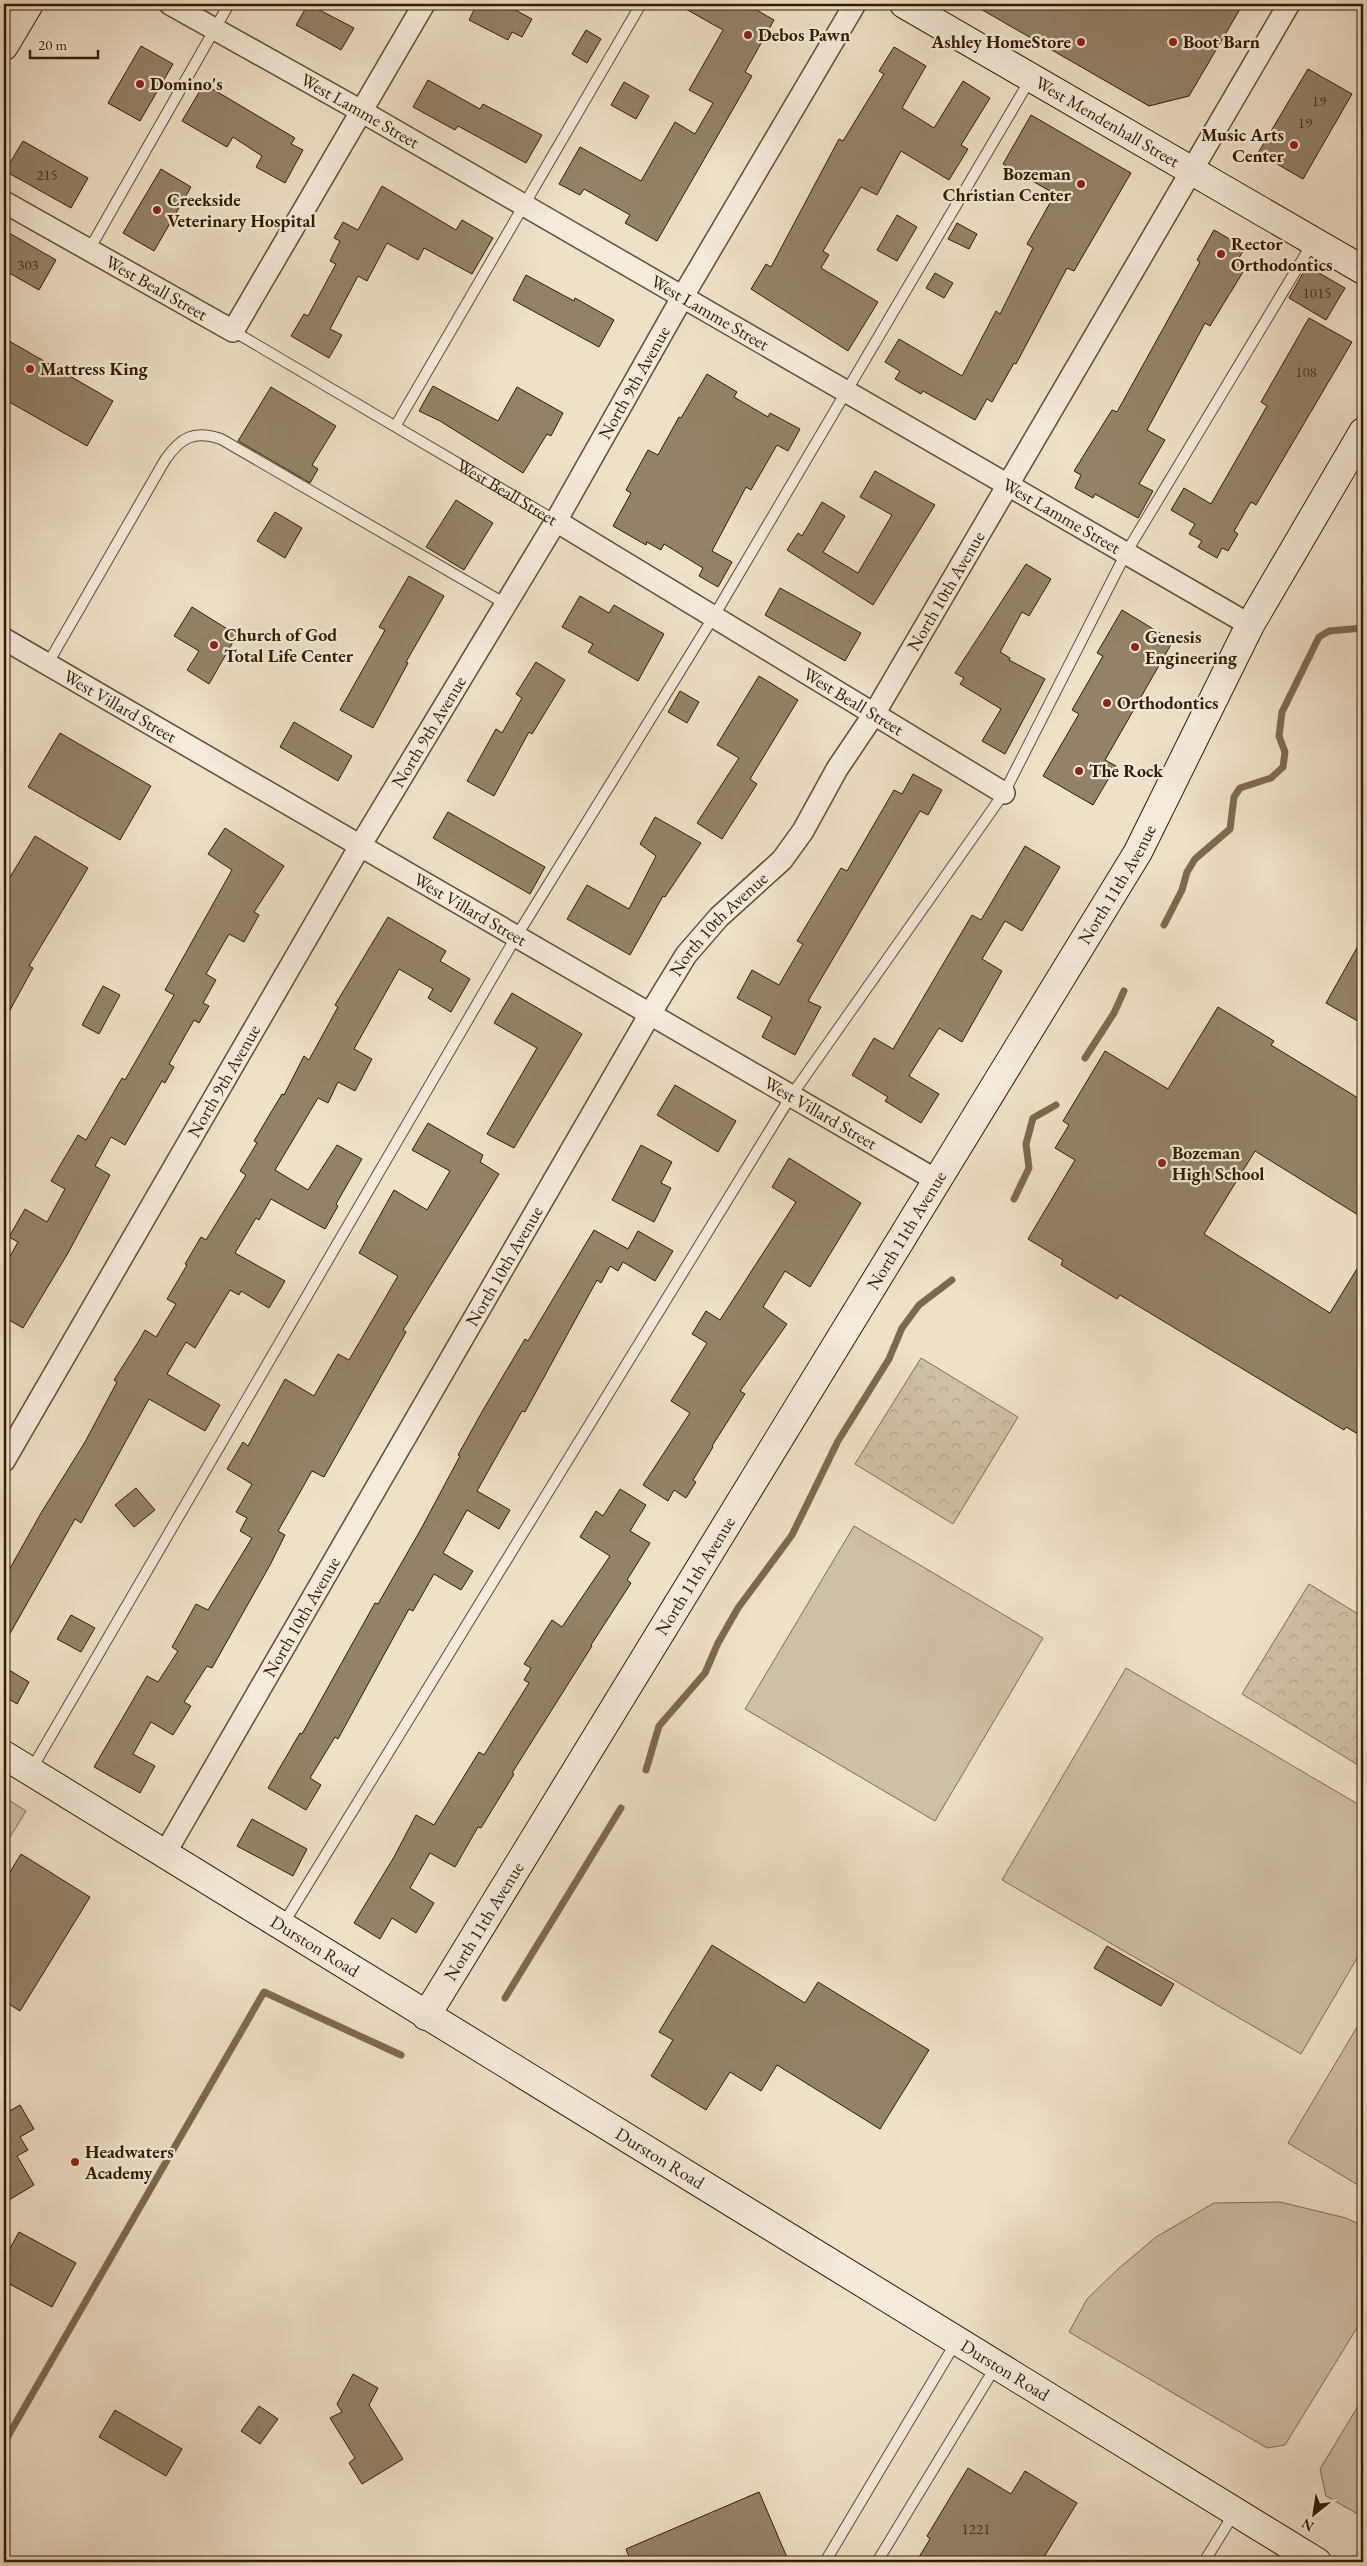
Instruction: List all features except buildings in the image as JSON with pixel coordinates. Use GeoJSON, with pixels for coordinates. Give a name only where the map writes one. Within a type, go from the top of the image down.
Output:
{"type":"FeatureCollection","features":[{"type":"Feature","properties":{"kind":"main road"},"geometry":{"type":"LineString","coordinates":[[4,46],[28,4]]}},
{"type":"Feature","properties":{"kind":"street","name":"West Lamme Street"},"geometry":{"type":"LineString","coordinates":[[170,4],[361,111],[1250,625]]}},
{"type":"Feature","properties":{"kind":"street"},"geometry":{"type":"LineString","coordinates":[[233,330],[424,4]]}},
{"type":"Feature","properties":{"kind":"street","name":"North 9th Avenue"},"geometry":{"type":"LineString","coordinates":[[4,1461],[360,846],[504,603],[556,521],[682,296],[855,4]]}},
{"type":"Feature","properties":{"kind":"street","name":"West Mendenhall Street"},"geometry":{"type":"LineString","coordinates":[[904,4],[1363,270]]}},
{"type":"Feature","properties":{"kind":"street","name":"North 10th Avenue"},"geometry":{"type":"LineString","coordinates":[[164,1855],[650,1014],[686,955],[719,917],[782,860],[803,831],[836,768],[874,714],[1006,484],[1289,4]]}},
{"type":"Feature","properties":{"kind":"street","name":"West Beall Street"},"geometry":{"type":"LineString","coordinates":[[4,202],[233,330]]}},
{"type":"Feature","properties":{"kind":"street","name":"North 11th Avenue"},"geometry":{"type":"LineString","coordinates":[[426,2016],[1138,852],[1250,625],[1363,432]]}},
{"type":"Feature","properties":{"kind":"street","name":"West Beall Street"},"geometry":{"type":"LineString","coordinates":[[556,521],[1004,793]]}},
{"type":"Feature","properties":{"kind":"street","name":"West Villard Street"},"geometry":{"type":"LineString","coordinates":[[4,640],[936,1180]]}},
{"type":"Feature","properties":{"kind":"street","name":"Durston Road"},"geometry":{"type":"LineString","coordinates":[[4,1755],[1234,2512],[1306,2560]]}},
{"type":"Feature","properties":{"kind":"lane"},"geometry":{"type":"LineString","coordinates":[[89,250],[229,4]]}},
{"type":"Feature","properties":{"kind":"lane"},"geometry":{"type":"LineString","coordinates":[[396,425],[641,4]]}},
{"type":"Feature","properties":{"kind":"lane"},"geometry":{"type":"LineString","coordinates":[[30,1771],[516,937],[714,616],[1031,78]]}},
{"type":"Feature","properties":{"kind":"lane"},"geometry":{"type":"LineString","coordinates":[[282,1927],[791,1096],[1004,793],[1126,553],[1313,241]]}},
{"type":"Feature","properties":{"kind":"lane","name":"West Beall Street"},"geometry":{"type":"LineString","coordinates":[[233,330],[556,521]]}},
{"type":"Feature","properties":{"kind":"lane"},"geometry":{"type":"LineString","coordinates":[[47,665],[165,460],[173,449],[194,435],[204,434],[221,440],[504,603]]}},
{"type":"Feature","properties":{"kind":"lane"},"geometry":{"type":"LineString","coordinates":[[825,2562],[956,2341]]}},
{"type":"Feature","properties":{"kind":"lane"},"geometry":{"type":"LineString","coordinates":[[877,2562],[996,2366]]}},
{"type":"Feature","properties":{"kind":"lane"},"geometry":{"type":"LineString","coordinates":[[1204,2562],[1234,2512]]}},
{"type":"Feature","properties":{"kind":"green space"},"geometry":{"type":"Polygon","coordinates":[[[921,1358],[1018,1417],[953,1524],[855,1464],[921,1358]]]}},
{"type":"Feature","properties":{"kind":"green space"},"geometry":{"type":"Polygon","coordinates":[[[854,1526],[1043,1638],[935,1821],[745,1709],[854,1526]]]}},
{"type":"Feature","properties":{"kind":"green space"},"geometry":{"type":"Polygon","coordinates":[[[1309,1584],[1363,1617],[1363,1768],[1242,1694],[1309,1584]]]}},
{"type":"Feature","properties":{"kind":"green space"},"geometry":{"type":"Polygon","coordinates":[[[1126,1668],[1363,1807],[1363,1948],[1301,2054],[1002,1880],[1126,1668]]]}},
{"type":"Feature","properties":{"kind":"green space"},"geometry":{"type":"Polygon","coordinates":[[[4,1797],[26,1811],[4,1847],[4,1797]]]}},
{"type":"Feature","properties":{"kind":"green space"},"geometry":{"type":"Polygon","coordinates":[[[1363,2017],[1363,2188],[1288,2143],[1363,2017]]]}},
{"type":"Feature","properties":{"kind":"green space"},"geometry":{"type":"Polygon","coordinates":[[[1280,2202],[1346,2218],[1363,2226],[1363,2318],[1285,2445],[1267,2448],[1069,2332],[1087,2299],[1118,2269],[1156,2237],[1214,2203],[1280,2202]]]}},
{"type":"Feature","properties":{"kind":"green space"},"geometry":{"type":"Polygon","coordinates":[[[1363,2398],[1363,2517],[1326,2496],[1320,2469],[1363,2398]]]}},
{"type":"Feature","properties":{"kind":"waterway"},"geometry":{"type":"LineString","coordinates":[[1164,925],[1182,890],[1187,872],[1195,859],[1230,829],[1234,797],[1240,788],[1271,778],[1283,767],[1285,752],[1279,736],[1282,712],[1319,637],[1329,631],[1363,628]]}},
{"type":"Feature","properties":{"kind":"waterway"},"geometry":{"type":"LineString","coordinates":[[1085,1058],[1114,1013],[1124,991]]}},
{"type":"Feature","properties":{"kind":"waterway"},"geometry":{"type":"LineString","coordinates":[[1014,1199],[1029,1168],[1026,1144],[1033,1118],[1056,1105]]}},
{"type":"Feature","properties":{"kind":"waterway"},"geometry":{"type":"LineString","coordinates":[[646,1770],[659,1726],[705,1673],[718,1643],[738,1608],[792,1535],[838,1441],[889,1359],[902,1328],[919,1305],[952,1280]]}},
{"type":"Feature","properties":{"kind":"waterway"},"geometry":{"type":"LineString","coordinates":[[505,1998],[621,1808]]}},
{"type":"Feature","properties":{"kind":"waterway"},"geometry":{"type":"LineString","coordinates":[[4,2443],[264,1992],[401,2055]]}},
{"type":"Feature","properties":{"kind":"place","name":"Debos Pawn"},"geometry":{"type":"Point","coordinates":[748,35]}},
{"type":"Feature","properties":{"kind":"place","name":"Ashley HomeStore"},"geometry":{"type":"Point","coordinates":[1081,42]}},
{"type":"Feature","properties":{"kind":"place","name":"Boot Barn"},"geometry":{"type":"Point","coordinates":[1173,42]}},
{"type":"Feature","properties":{"kind":"place","name":"Domino's"},"geometry":{"type":"Point","coordinates":[140,84]}},
{"type":"Feature","properties":{"kind":"place","name":"Music Arts Center"},"geometry":{"type":"Point","coordinates":[1294,145]}},
{"type":"Feature","properties":{"kind":"place","name":"Bozeman Christian Center"},"geometry":{"type":"Point","coordinates":[1081,184]}},
{"type":"Feature","properties":{"kind":"place","name":"Creekside Veterinary Hospital"},"geometry":{"type":"Point","coordinates":[157,210]}},
{"type":"Feature","properties":{"kind":"place","name":"Rector Orthodontics"},"geometry":{"type":"Point","coordinates":[1221,254]}},
{"type":"Feature","properties":{"kind":"place","name":"Mattress King"},"geometry":{"type":"Point","coordinates":[30,369]}},
{"type":"Feature","properties":{"kind":"place","name":"Church of God Total Life Center"},"geometry":{"type":"Point","coordinates":[214,645]}},
{"type":"Feature","properties":{"kind":"place","name":"Genesis Engineering"},"geometry":{"type":"Point","coordinates":[1135,647]}},
{"type":"Feature","properties":{"kind":"place","name":"Orthodontics"},"geometry":{"type":"Point","coordinates":[1107,703]}},
{"type":"Feature","properties":{"kind":"place","name":"The Rock"},"geometry":{"type":"Point","coordinates":[1079,771]}},
{"type":"Feature","properties":{"kind":"place","name":"Bozeman High School"},"geometry":{"type":"Point","coordinates":[1162,1163]}},
{"type":"Feature","properties":{"kind":"place","name":"Headwaters Academy"},"geometry":{"type":"Point","coordinates":[75,2162]}}]}
